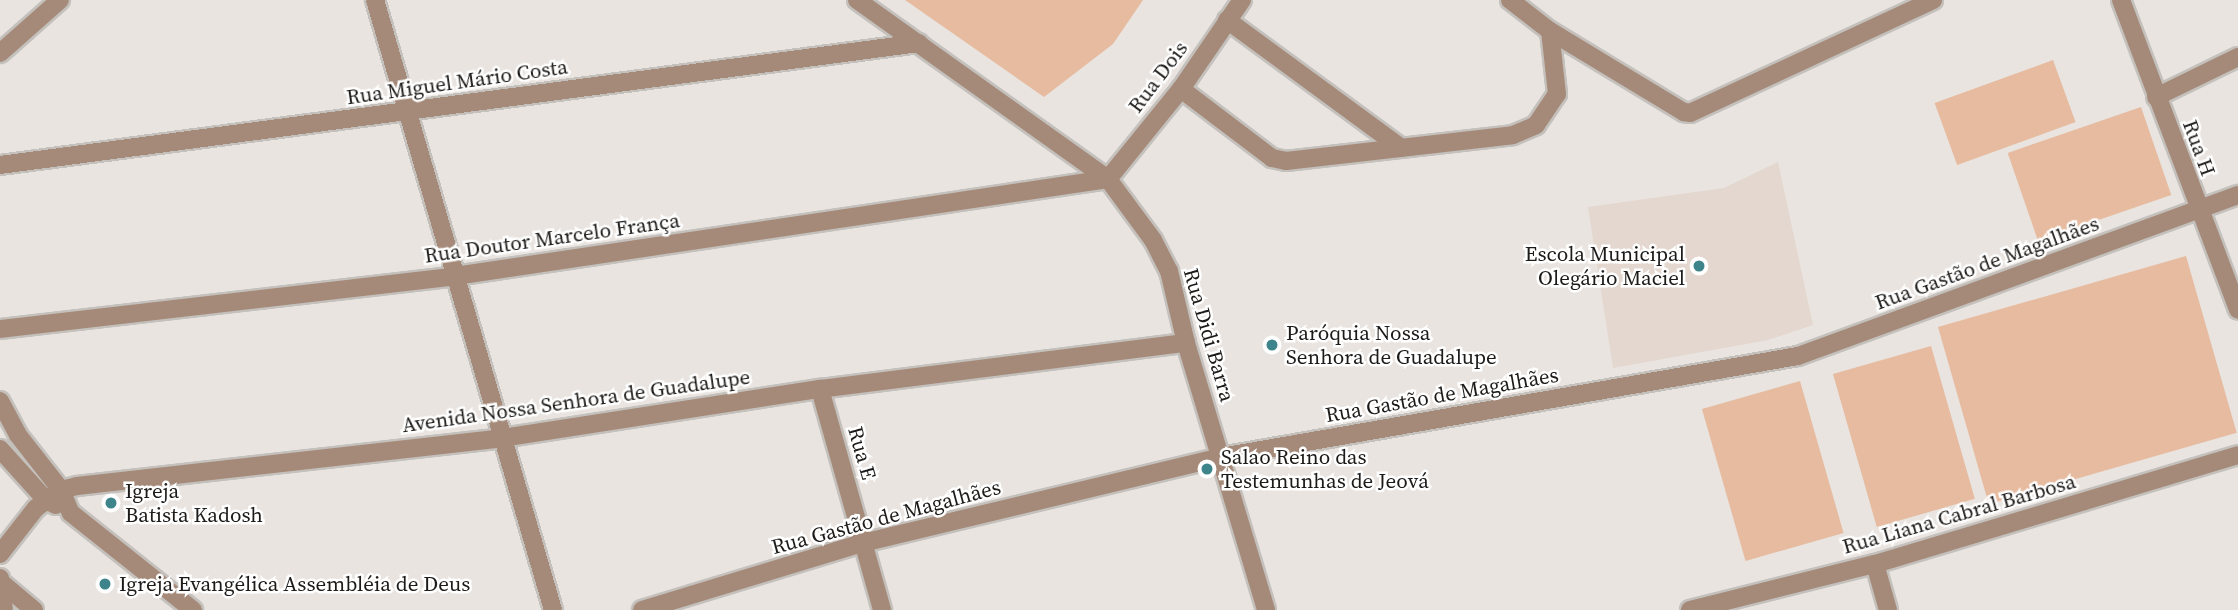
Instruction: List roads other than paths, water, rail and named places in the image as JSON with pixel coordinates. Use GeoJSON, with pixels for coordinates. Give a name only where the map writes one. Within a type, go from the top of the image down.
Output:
{"type":"FeatureCollection","features":[{"type":"Feature","properties":{"kind":"street"},"geometry":{"type":"LineString","coordinates":[[0,54],[60,0]]}},
{"type":"Feature","properties":{"kind":"street"},"geometry":{"type":"LineString","coordinates":[[375,0],[553,610]]}},
{"type":"Feature","properties":{"kind":"street","name":"Rua Didi Barra"},"geometry":{"type":"LineString","coordinates":[[857,0],[1108,179],[1153,240],[1169,271],[1186,343],[1266,610]]}},
{"type":"Feature","properties":{"kind":"street","name":"Rua Dois"},"geometry":{"type":"LineString","coordinates":[[1108,179],[1181,89],[1242,0]]}},
{"type":"Feature","properties":{"kind":"street"},"geometry":{"type":"LineString","coordinates":[[1523,3],[1550,31],[1684,113],[1690,113],[1933,0]]}},
{"type":"Feature","properties":{"kind":"street","name":"Rua H"},"geometry":{"type":"LineString","coordinates":[[2121,0],[2198,210],[2238,310]]}},
{"type":"Feature","properties":{"kind":"street"},"geometry":{"type":"LineString","coordinates":[[1227,20],[1401,148]]}},
{"type":"Feature","properties":{"kind":"street"},"geometry":{"type":"LineString","coordinates":[[1181,89],[1272,158],[1286,161],[1513,135],[1536,125],[1557,94],[1550,31]]}},
{"type":"Feature","properties":{"kind":"street","name":"Rua Miguel Mário Costa"},"geometry":{"type":"LineString","coordinates":[[0,165],[919,43]]}},
{"type":"Feature","properties":{"kind":"street"},"geometry":{"type":"LineString","coordinates":[[2156,97],[2238,57]]}},
{"type":"Feature","properties":{"kind":"street","name":"Rua Doutor Marcelo França"},"geometry":{"type":"LineString","coordinates":[[0,329],[455,275],[1108,179]]}},
{"type":"Feature","properties":{"kind":"street","name":"Rua Gastão de Magalhães"},"geometry":{"type":"LineString","coordinates":[[642,610],[863,543],[1221,457],[1798,356],[2238,195]]}},
{"type":"Feature","properties":{"kind":"street","name":"Avenida Nossa Senhora de Guadalupe"},"geometry":{"type":"LineString","coordinates":[[0,554],[36,508],[61,490],[502,438],[820,388],[1186,343]]}},
{"type":"Feature","properties":{"kind":"street","name":"Rua E"},"geometry":{"type":"LineString","coordinates":[[820,388],[882,610]]}},
{"type":"Feature","properties":{"kind":"street"},"geometry":{"type":"LineString","coordinates":[[0,401],[18,435],[61,490],[71,513]]}},
{"type":"Feature","properties":{"kind":"street"},"geometry":{"type":"LineString","coordinates":[[0,449],[46,500],[71,513],[193,610]]}},
{"type":"Feature","properties":{"kind":"street","name":"Rua Liana Cabral Barbosa"},"geometry":{"type":"LineString","coordinates":[[1690,610],[1875,564],[2238,455]]}},
{"type":"Feature","properties":{"kind":"street"},"geometry":{"type":"LineString","coordinates":[[1875,564],[1888,610]]}},
{"type":"Feature","properties":{"kind":"street"},"geometry":{"type":"LineString","coordinates":[[1,581],[4,610]]}},
{"type":"Feature","properties":{"kind":"street"},"geometry":{"type":"LineString","coordinates":[[1,581],[34,610]]}},
{"type":"Feature","properties":{"kind":"place","name":"Escola Municipal Olegário Maciel"},"geometry":{"type":"Point","coordinates":[1699,266]}},
{"type":"Feature","properties":{"kind":"place","name":"Paróquia Nossa Senhora de Guadalupe"},"geometry":{"type":"Point","coordinates":[1272,345]}},
{"type":"Feature","properties":{"kind":"place","name":"Salao Reino das Testemunhas de Jeová"},"geometry":{"type":"Point","coordinates":[1207,469]}},
{"type":"Feature","properties":{"kind":"place","name":"Igreja Batista Kadosh"},"geometry":{"type":"Point","coordinates":[111,503]}},
{"type":"Feature","properties":{"kind":"place","name":"Igreja Evangélica Assembléia de Deus"},"geometry":{"type":"Point","coordinates":[105,584]}}]}
